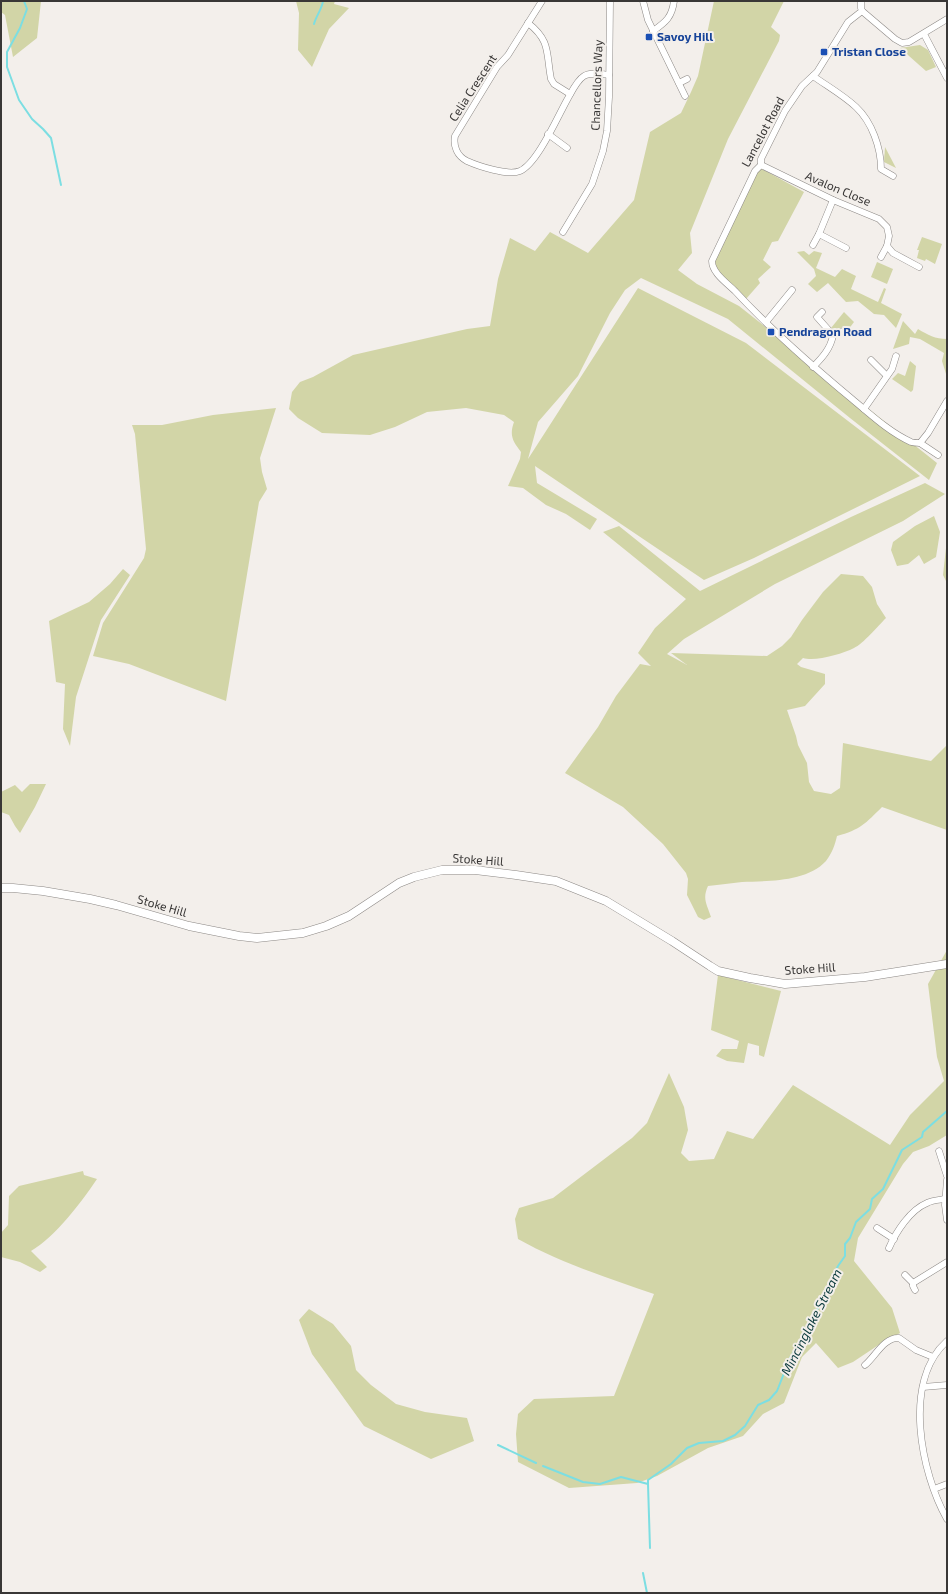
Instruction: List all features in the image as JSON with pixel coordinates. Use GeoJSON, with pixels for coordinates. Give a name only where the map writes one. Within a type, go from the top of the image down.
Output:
{"type":"FeatureCollection","features":[{"type":"Feature","properties":{"kind":"street","name":"Celia Crescent"},"geometry":{"type":"LineString","coordinates":[[542,1],[460,126],[455,136],[454,144],[457,151],[464,159],[474,164],[506,172],[516,172],[526,168],[548,134],[570,94],[584,76],[590,74],[608,75]]}},
{"type":"Feature","properties":{"kind":"street","name":"Chancellors Way"},"geometry":{"type":"LineString","coordinates":[[563,232],[592,184],[603,151],[608,120],[610,1]]}},
{"type":"Feature","properties":{"kind":"street"},"geometry":{"type":"LineString","coordinates":[[643,1],[644,11],[685,96]]}},
{"type":"Feature","properties":{"kind":"street"},"geometry":{"type":"LineString","coordinates":[[653,31],[666,21],[673,12],[674,1]]}},
{"type":"Feature","properties":{"kind":"street"},"geometry":{"type":"LineString","coordinates":[[861,1],[860,5],[862,10],[895,39],[902,43],[908,42],[924,34],[947,19]]}},
{"type":"Feature","properties":{"kind":"street","name":"Lancelot Road"},"geometry":{"type":"LineString","coordinates":[[766,322],[716,272],[712,261],[755,171],[761,165],[761,159],[785,111],[802,86],[817,72],[848,22],[862,10]]}},
{"type":"Feature","properties":{"kind":"street"},"geometry":{"type":"LineString","coordinates":[[528,23],[539,32],[544,39],[554,84],[570,94]]}},
{"type":"Feature","properties":{"kind":"street"},"geometry":{"type":"LineString","coordinates":[[924,34],[947,78]]}},
{"type":"Feature","properties":{"kind":"street"},"geometry":{"type":"LineString","coordinates":[[813,76],[856,107],[875,137],[879,147],[881,169],[893,176]]}},
{"type":"Feature","properties":{"kind":"street"},"geometry":{"type":"LineString","coordinates":[[679,83],[687,79]]}},
{"type":"Feature","properties":{"kind":"street"},"geometry":{"type":"LineString","coordinates":[[548,134],[567,148]]}},
{"type":"Feature","properties":{"kind":"street","name":"Avalon Close"},"geometry":{"type":"LineString","coordinates":[[761,165],[834,200],[879,219],[887,227],[889,236],[887,246],[881,257]]}},
{"type":"Feature","properties":{"kind":"street"},"geometry":{"type":"LineString","coordinates":[[813,245],[820,234],[834,200]]}},
{"type":"Feature","properties":{"kind":"street"},"geometry":{"type":"LineString","coordinates":[[820,234],[846,248]]}},
{"type":"Feature","properties":{"kind":"street"},"geometry":{"type":"LineString","coordinates":[[887,246],[893,253],[919,267]]}},
{"type":"Feature","properties":{"kind":"street"},"geometry":{"type":"LineString","coordinates":[[792,290],[766,322],[813,367],[864,409],[910,442],[920,443],[938,455]]}},
{"type":"Feature","properties":{"kind":"street"},"geometry":{"type":"LineString","coordinates":[[822,312],[817,317],[833,335]]}},
{"type":"Feature","properties":{"kind":"street"},"geometry":{"type":"LineString","coordinates":[[833,335],[843,331]]}},
{"type":"Feature","properties":{"kind":"street"},"geometry":{"type":"LineString","coordinates":[[813,367],[830,345],[833,335]]}},
{"type":"Feature","properties":{"kind":"street"},"geometry":{"type":"LineString","coordinates":[[864,409],[886,375],[892,369],[896,356]]}},
{"type":"Feature","properties":{"kind":"street"},"geometry":{"type":"LineString","coordinates":[[871,360],[886,375]]}},
{"type":"Feature","properties":{"kind":"street"},"geometry":{"type":"LineString","coordinates":[[920,443],[928,433],[947,401]]}},
{"type":"Feature","properties":{"kind":"street","name":"Stoke Hill"},"geometry":{"type":"LineString","coordinates":[[1,888],[28,889],[90,899],[189,926],[256,938],[304,933],[326,926],[349,916],[399,883],[414,877],[442,870],[475,870],[556,882],[606,900],[718,971],[750,978],[785,984],[865,977],[947,964]]}},
{"type":"Feature","properties":{"kind":"street"},"geometry":{"type":"LineString","coordinates":[[939,1150],[947,1176]]}},
{"type":"Feature","properties":{"kind":"street"},"geometry":{"type":"LineString","coordinates":[[947,1180],[945,1199],[947,1220]]}},
{"type":"Feature","properties":{"kind":"street"},"geometry":{"type":"LineString","coordinates":[[889,1248],[912,1214],[930,1201],[945,1199]]}},
{"type":"Feature","properties":{"kind":"street"},"geometry":{"type":"LineString","coordinates":[[877,1228],[894,1239]]}},
{"type":"Feature","properties":{"kind":"street"},"geometry":{"type":"LineString","coordinates":[[913,1283],[947,1262]]}},
{"type":"Feature","properties":{"kind":"street"},"geometry":{"type":"LineString","coordinates":[[905,1275],[913,1283],[915,1290]]}},
{"type":"Feature","properties":{"kind":"street"},"geometry":{"type":"LineString","coordinates":[[865,1365],[884,1344],[897,1337],[916,1350],[933,1357]]}},
{"type":"Feature","properties":{"kind":"street"},"geometry":{"type":"LineString","coordinates":[[947,1341],[933,1357],[923,1387],[920,1432],[924,1456],[934,1489],[947,1519]]}},
{"type":"Feature","properties":{"kind":"street"},"geometry":{"type":"LineString","coordinates":[[923,1387],[947,1385]]}},
{"type":"Feature","properties":{"kind":"street"},"geometry":{"type":"LineString","coordinates":[[934,1489],[947,1484]]}},
{"type":"Feature","properties":{"kind":"green space"},"geometry":{"type":"Polygon","coordinates":[[[1,1],[41,1],[37,38],[13,57],[5,15],[1,12],[1,1]]]}},
{"type":"Feature","properties":{"kind":"green space"},"geometry":{"type":"Polygon","coordinates":[[[296,1],[335,1],[334,4],[349,8],[329,29],[312,67],[298,50],[299,13],[296,1]]]}},
{"type":"Feature","properties":{"kind":"green space"},"geometry":{"type":"Polygon","coordinates":[[[714,1],[784,1],[771,27],[780,35],[779,41],[728,139],[690,233],[692,253],[678,270],[697,284],[739,306],[937,463],[929,480],[728,319],[641,278],[625,290],[610,313],[578,376],[538,422],[528,459],[638,288],[746,343],[920,476],[754,558],[704,580],[535,466],[537,483],[597,519],[590,530],[566,514],[546,505],[523,488],[508,486],[520,459],[521,452],[512,435],[514,422],[504,415],[466,408],[427,412],[395,427],[370,435],[322,433],[298,418],[289,409],[292,392],[300,382],[313,377],[353,355],[467,329],[490,326],[498,279],[510,238],[535,251],[550,232],[588,253],[634,200],[650,132],[681,113],[698,76],[714,1]]]}},
{"type":"Feature","properties":{"kind":"green space"},"geometry":{"type":"Polygon","coordinates":[[[920,45],[928,50],[936,67],[926,71],[900,48],[920,45]]]}},
{"type":"Feature","properties":{"kind":"green space"},"geometry":{"type":"Polygon","coordinates":[[[885,147],[896,168],[884,162],[885,147]]]}},
{"type":"Feature","properties":{"kind":"green space"},"geometry":{"type":"Polygon","coordinates":[[[760,168],[804,192],[778,241],[772,242],[763,260],[771,267],[758,279],[760,283],[746,299],[717,270],[713,264],[756,172],[760,168]]]}},
{"type":"Feature","properties":{"kind":"green space"},"geometry":{"type":"Polygon","coordinates":[[[922,237],[942,244],[935,264],[926,259],[925,261],[917,258],[919,250],[917,250],[922,237]]]}},
{"type":"Feature","properties":{"kind":"green space"},"geometry":{"type":"Polygon","coordinates":[[[804,251],[809,255],[814,251],[822,253],[816,268],[835,277],[842,269],[856,276],[851,289],[878,302],[884,288],[886,289],[881,303],[902,314],[896,328],[884,315],[874,314],[858,301],[846,302],[828,283],[817,292],[808,284],[816,276],[814,269],[797,252],[804,251]]]}},
{"type":"Feature","properties":{"kind":"green space"},"geometry":{"type":"Polygon","coordinates":[[[877,262],[893,269],[887,284],[871,277],[877,262]]]}},
{"type":"Feature","properties":{"kind":"green space"},"geometry":{"type":"Polygon","coordinates":[[[844,312],[854,322],[848,330],[844,326],[838,330],[833,330],[831,328],[844,312]]]}},
{"type":"Feature","properties":{"kind":"green space"},"geometry":{"type":"Polygon","coordinates":[[[903,321],[915,334],[918,329],[932,336],[947,339],[947,377],[942,361],[944,353],[920,339],[910,337],[909,344],[893,349],[903,321]]]}},
{"type":"Feature","properties":{"kind":"green space"},"geometry":{"type":"Polygon","coordinates":[[[910,361],[916,366],[913,390],[911,392],[892,379],[898,373],[905,376],[910,361]]]}},
{"type":"Feature","properties":{"kind":"green space"},"geometry":{"type":"Polygon","coordinates":[[[276,408],[260,458],[267,489],[259,502],[226,701],[129,664],[93,656],[103,623],[144,558],[146,549],[135,434],[132,425],[162,425],[213,415],[276,408]]]}},
{"type":"Feature","properties":{"kind":"green space"},"geometry":{"type":"Polygon","coordinates":[[[925,483],[945,494],[903,521],[775,584],[684,639],[667,654],[687,665],[671,653],[767,656],[782,646],[791,637],[823,592],[841,574],[863,576],[872,587],[877,604],[886,618],[858,646],[836,655],[814,659],[803,658],[797,664],[801,667],[825,674],[825,684],[805,706],[787,710],[798,745],[807,763],[809,782],[814,791],[831,794],[840,788],[843,743],[931,761],[947,745],[947,830],[882,807],[862,825],[837,836],[833,849],[826,861],[809,873],[787,879],[708,886],[705,898],[711,917],[704,920],[698,917],[687,895],[688,879],[686,873],[663,844],[623,807],[565,773],[598,727],[616,696],[640,664],[651,666],[638,653],[655,628],[686,599],[603,532],[619,526],[700,591],[851,517],[925,483]]]}},
{"type":"Feature","properties":{"kind":"green space"},"geometry":{"type":"Polygon","coordinates":[[[934,516],[940,532],[936,557],[924,564],[919,555],[908,564],[897,566],[891,550],[893,542],[915,526],[934,516]]]}},
{"type":"Feature","properties":{"kind":"green space"},"geometry":{"type":"Polygon","coordinates":[[[947,539],[947,600],[946,581],[943,575],[947,539]]]}},
{"type":"Feature","properties":{"kind":"green space"},"geometry":{"type":"Polygon","coordinates":[[[123,569],[130,575],[101,620],[76,697],[70,746],[63,729],[65,684],[56,682],[49,621],[89,602],[110,584],[123,569]]]}},
{"type":"Feature","properties":{"kind":"green space"},"geometry":{"type":"Polygon","coordinates":[[[30,784],[46,784],[20,833],[9,815],[1,812],[1,792],[15,785],[22,792],[30,784]]]}},
{"type":"Feature","properties":{"kind":"green space"},"geometry":{"type":"Polygon","coordinates":[[[947,950],[947,1135],[929,1146],[913,1152],[903,1164],[858,1238],[854,1261],[892,1308],[900,1333],[853,1362],[838,1368],[816,1343],[802,1357],[784,1403],[763,1414],[743,1436],[708,1448],[657,1476],[637,1483],[569,1488],[518,1462],[516,1434],[518,1414],[534,1399],[614,1396],[654,1294],[568,1263],[518,1239],[515,1219],[519,1208],[553,1198],[632,1138],[647,1123],[669,1073],[684,1107],[688,1130],[681,1153],[689,1161],[714,1159],[727,1131],[753,1139],[793,1085],[890,1145],[910,1115],[944,1081],[937,1057],[928,984],[947,950]]]}},
{"type":"Feature","properties":{"kind":"green space"},"geometry":{"type":"Polygon","coordinates":[[[718,975],[781,991],[764,1057],[759,1055],[759,1046],[748,1043],[744,1063],[727,1061],[716,1056],[722,1049],[737,1049],[739,1041],[711,1030],[718,975]]]}},
{"type":"Feature","properties":{"kind":"green space"},"geometry":{"type":"Polygon","coordinates":[[[83,1171],[84,1175],[97,1179],[83,1199],[58,1228],[40,1245],[31,1251],[47,1267],[40,1272],[20,1262],[1,1257],[1,1233],[8,1225],[9,1196],[19,1186],[83,1171]]]}},
{"type":"Feature","properties":{"kind":"green space"},"geometry":{"type":"Polygon","coordinates":[[[309,1309],[333,1324],[351,1346],[356,1370],[371,1385],[396,1404],[425,1412],[467,1418],[474,1441],[431,1459],[364,1426],[312,1354],[299,1320],[309,1309]]]}},
{"type":"Feature","properties":{"kind":"waterway"},"geometry":{"type":"LineString","coordinates":[[24,1],[27,9],[20,28],[7,52],[7,67],[19,100],[32,119],[51,138],[61,185]]}},
{"type":"Feature","properties":{"kind":"waterway"},"geometry":{"type":"LineString","coordinates":[[314,24],[323,1]]}},
{"type":"Feature","properties":{"kind":"waterway","name":"Mincinglake Stream"},"geometry":{"type":"LineString","coordinates":[[543,1466],[583,1482],[600,1484],[621,1477],[648,1484],[648,1480],[671,1464],[687,1448],[699,1443],[723,1441],[735,1435],[745,1426],[758,1405],[769,1400],[777,1391],[790,1358],[807,1331],[838,1266],[845,1256],[845,1244],[850,1238],[856,1222],[870,1209],[872,1199],[883,1189],[902,1150],[922,1137],[923,1132],[947,1111]]}},
{"type":"Feature","properties":{"kind":"waterway","name":"Mincinglake Stream"},"geometry":{"type":"LineString","coordinates":[[498,1445],[536,1463]]}},
{"type":"Feature","properties":{"kind":"waterway"},"geometry":{"type":"LineString","coordinates":[[648,1484],[650,1548]]}},
{"type":"Feature","properties":{"kind":"waterway"},"geometry":{"type":"LineString","coordinates":[[643,1573],[647,1593]]}},
{"type":"Feature","properties":{"kind":"place","name":"Savoy Hill"},"geometry":{"type":"Point","coordinates":[649,37]}},
{"type":"Feature","properties":{"kind":"place","name":"Tristan Close"},"geometry":{"type":"Point","coordinates":[824,52]}},
{"type":"Feature","properties":{"kind":"place","name":"Pendragon Road"},"geometry":{"type":"Point","coordinates":[771,332]}}]}
